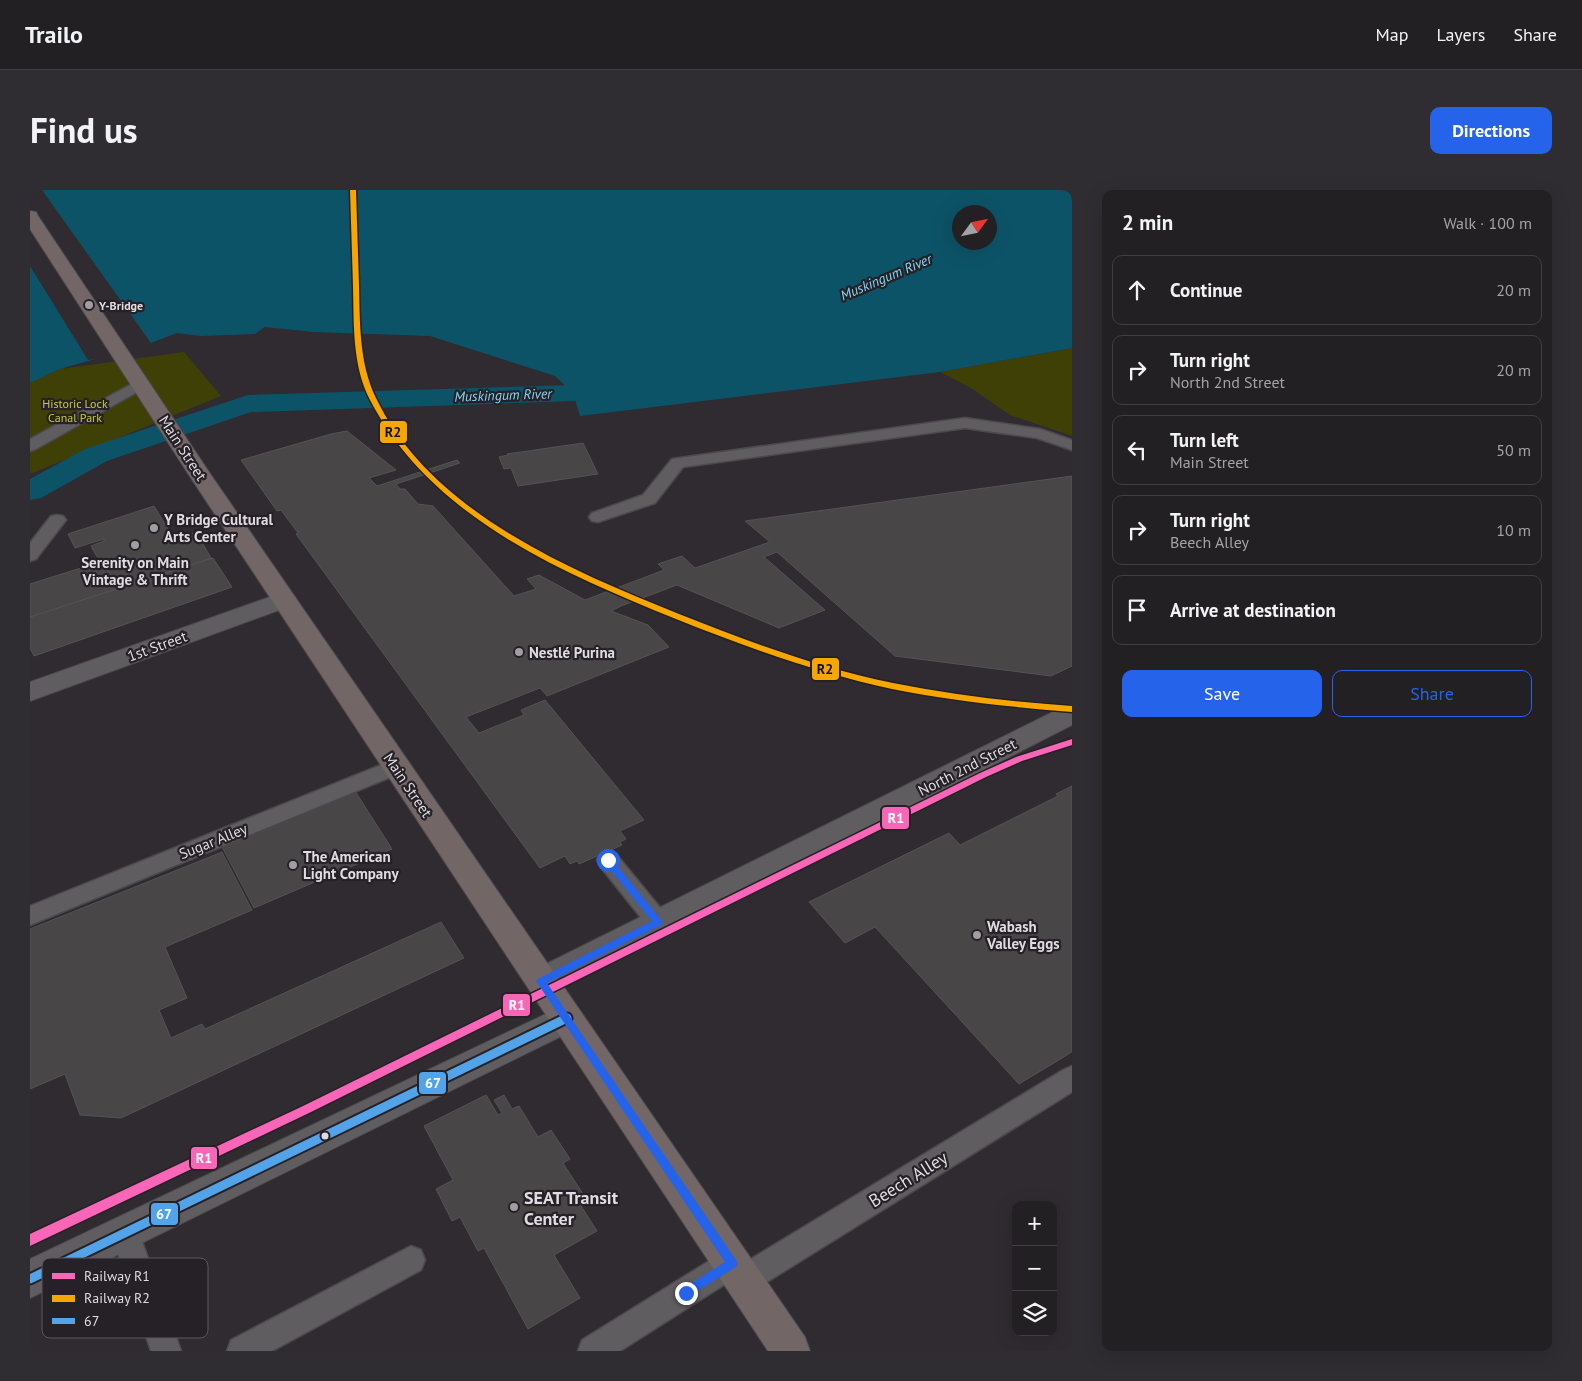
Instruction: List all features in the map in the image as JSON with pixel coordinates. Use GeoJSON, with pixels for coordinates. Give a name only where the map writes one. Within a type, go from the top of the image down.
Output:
{"type":"FeatureCollection","features":[{"type":"Feature","properties":{"kind":"main road","name":"Main Street"},"geometry":{"type":"LineString","coordinates":[[30,216],[284,600],[791,1351]]}},
{"type":"Feature","properties":{"kind":"street","name":"1st Street"},"geometry":{"type":"LineString","coordinates":[[30,692],[284,600]]}},
{"type":"Feature","properties":{"kind":"street","name":"North 2nd Street"},"geometry":{"type":"LineString","coordinates":[[541,981],[1072,714]]}},
{"type":"Feature","properties":{"kind":"street"},"geometry":{"type":"LineString","coordinates":[[73,1258],[567,1018]]}},
{"type":"Feature","properties":{"kind":"street"},"geometry":{"type":"LineString","coordinates":[[30,1279],[42,1273]]}},
{"type":"Feature","properties":{"kind":"lane"},"geometry":{"type":"LineString","coordinates":[[30,446],[141,384]]}},
{"type":"Feature","properties":{"kind":"lane"},"geometry":{"type":"LineString","coordinates":[[598,517],[649,499],[678,463],[965,424],[1040,434],[1072,445]]}},
{"type":"Feature","properties":{"kind":"lane"},"geometry":{"type":"LineString","coordinates":[[30,555],[57,520]]}},
{"type":"Feature","properties":{"kind":"lane","name":"Sugar Alley"},"geometry":{"type":"LineString","coordinates":[[30,916],[396,767]]}},
{"type":"Feature","properties":{"kind":"lane"},"geometry":{"type":"LineString","coordinates":[[608,860],[658,922]]}},
{"type":"Feature","properties":{"kind":"lane","name":"Beech Alley"},"geometry":{"type":"LineString","coordinates":[[592,1351],[738,1272],[1072,1078]]}},
{"type":"Feature","properties":{"kind":"lane"},"geometry":{"type":"LineString","coordinates":[[125,1233],[134,1258]]}},
{"type":"Feature","properties":{"kind":"lane"},"geometry":{"type":"LineString","coordinates":[[242,1351],[411,1260]]}},
{"type":"Feature","properties":{"kind":"lane"},"geometry":{"type":"LineString","coordinates":[[161,1338],[166,1351]]}},
{"type":"Feature","properties":{"kind":"green space"},"geometry":{"type":"Polygon","coordinates":[[[1072,348],[1072,436],[1010,415],[971,388],[940,372],[1072,348]]]}},
{"type":"Feature","properties":{"kind":"green space","name":"Historic Lock Canal Park"},"geometry":{"type":"Polygon","coordinates":[[[184,352],[221,396],[30,474],[30,383],[60,369],[184,352]]]}},
{"type":"Feature","properties":{"kind":"water"},"geometry":{"type":"Polygon","coordinates":[[[30,190],[1072,190],[1072,348],[940,372],[580,416],[573,393],[555,376],[430,336],[314,332],[265,327],[255,334],[200,336],[177,333],[151,343],[60,369],[30,383],[30,190]]]}},
{"type":"Feature","properties":{"kind":"pier","name":"Y-Bridge"},"geometry":{"type":"Polygon","coordinates":[[[30,190],[42,190],[151,343],[121,354],[88,360],[30,266],[30,190]]]}},
{"type":"Feature","properties":{"kind":"building","name":"Nestlé Purina"},"geometry":{"type":"Polygon","coordinates":[[[347,431],[396,470],[369,478],[377,486],[457,460],[460,463],[396,484],[400,489],[405,489],[418,504],[433,506],[514,596],[536,589],[527,579],[539,575],[585,600],[664,570],[658,564],[682,556],[695,568],[770,542],[745,521],[1072,476],[1072,666],[1051,676],[895,656],[777,552],[764,557],[825,610],[779,628],[677,585],[621,606],[611,611],[648,625],[669,647],[547,696],[540,688],[466,717],[479,733],[524,715],[521,710],[545,700],[644,820],[620,831],[626,839],[620,842],[622,845],[579,864],[577,861],[570,864],[565,856],[540,868],[296,534],[298,533],[281,510],[277,511],[241,460],[347,431]]]}},
{"type":"Feature","properties":{"kind":"building"},"geometry":{"type":"Polygon","coordinates":[[[583,443],[598,474],[518,486],[511,468],[504,469],[499,457],[507,454],[583,443]]]}},
{"type":"Feature","properties":{"kind":"building"},"geometry":{"type":"Polygon","coordinates":[[[154,506],[174,539],[196,532],[211,558],[30,617],[30,584],[100,562],[91,546],[104,541],[104,539],[75,548],[68,534],[154,506]]]}},
{"type":"Feature","properties":{"kind":"building"},"geometry":{"type":"Polygon","coordinates":[[[213,558],[232,587],[34,656],[30,648],[30,617],[213,558]]]}},
{"type":"Feature","properties":{"kind":"building","name":"Wabash Valley Eggs"},"geometry":{"type":"Polygon","coordinates":[[[1072,786],[1072,1052],[1019,1084],[875,927],[845,943],[809,902],[949,833],[960,845],[1058,796],[1056,794],[1072,786]]]}},
{"type":"Feature","properties":{"kind":"building","name":"The American Light Company"},"geometry":{"type":"Polygon","coordinates":[[[355,791],[392,849],[254,908],[221,845],[355,791]]]}},
{"type":"Feature","properties":{"kind":"building"},"geometry":{"type":"Polygon","coordinates":[[[222,852],[252,910],[165,947],[187,998],[159,1010],[171,1038],[202,1024],[205,1029],[441,922],[464,958],[121,1118],[80,1115],[65,1074],[30,1089],[30,929],[222,852]]]}},
{"type":"Feature","properties":{"kind":"building","name":"SEAT Transit Center"},"geometry":{"type":"Polygon","coordinates":[[[486,1095],[498,1115],[502,1113],[494,1100],[504,1095],[512,1109],[519,1106],[538,1137],[551,1130],[570,1159],[563,1163],[583,1194],[576,1198],[597,1231],[554,1255],[580,1298],[528,1329],[484,1248],[478,1251],[460,1217],[452,1221],[436,1189],[453,1180],[424,1126],[486,1095]]]}},
{"type":"Feature","properties":{"kind":"waterway","name":"Muskingum River"},"geometry":{"type":"LineString","coordinates":[[30,491],[96,455],[248,404],[573,393],[626,385]]}},
{"type":"Feature","properties":{"kind":"rail line","name":"R2"},"geometry":{"type":"LineString","coordinates":[[353,190],[358,343],[367,385],[373,399],[398,440],[429,476],[467,508],[508,536],[552,561],[598,583],[711,630],[788,658],[866,680],[937,694],[1072,709]]}},
{"type":"Feature","properties":{"kind":"rail line","name":"R1"},"geometry":{"type":"LineString","coordinates":[[30,1240],[305,1110],[983,775],[1019,759],[1072,742]]}},
{"type":"Feature","properties":{"kind":"transit line","name":"67"},"geometry":{"type":"LineString","coordinates":[[73,1258],[567,1018]]}},
{"type":"Feature","properties":{"kind":"transit line","name":"67"},"geometry":{"type":"LineString","coordinates":[[30,1279],[42,1273]]}},
{"type":"Feature","properties":{"kind":"place","name":"Y-Bridge"},"geometry":{"type":"Point","coordinates":[89,305]}},
{"type":"Feature","properties":{"kind":"place","name":"Y Bridge Cultural Arts Center"},"geometry":{"type":"Point","coordinates":[154,528]}},
{"type":"Feature","properties":{"kind":"place","name":"Serenity on Main Vintage & Thrift"},"geometry":{"type":"Point","coordinates":[135,545]}},
{"type":"Feature","properties":{"kind":"place","name":"Nestlé Purina"},"geometry":{"type":"Point","coordinates":[519,652]}},
{"type":"Feature","properties":{"kind":"place","name":"The American Light Company"},"geometry":{"type":"Point","coordinates":[293,865]}},
{"type":"Feature","properties":{"kind":"place","name":"Wabash Valley Eggs"},"geometry":{"type":"Point","coordinates":[977,935]}},
{"type":"Feature","properties":{"kind":"place","name":"SEAT Transit Center"},"geometry":{"type":"Point","coordinates":[514,1207]}},
{"type":"Feature","properties":{"kind":"route"},"geometry":{"type":"LineString","coordinates":[[608,860],[658,922],[541,981],[732,1263],[686,1293]]}}]}
